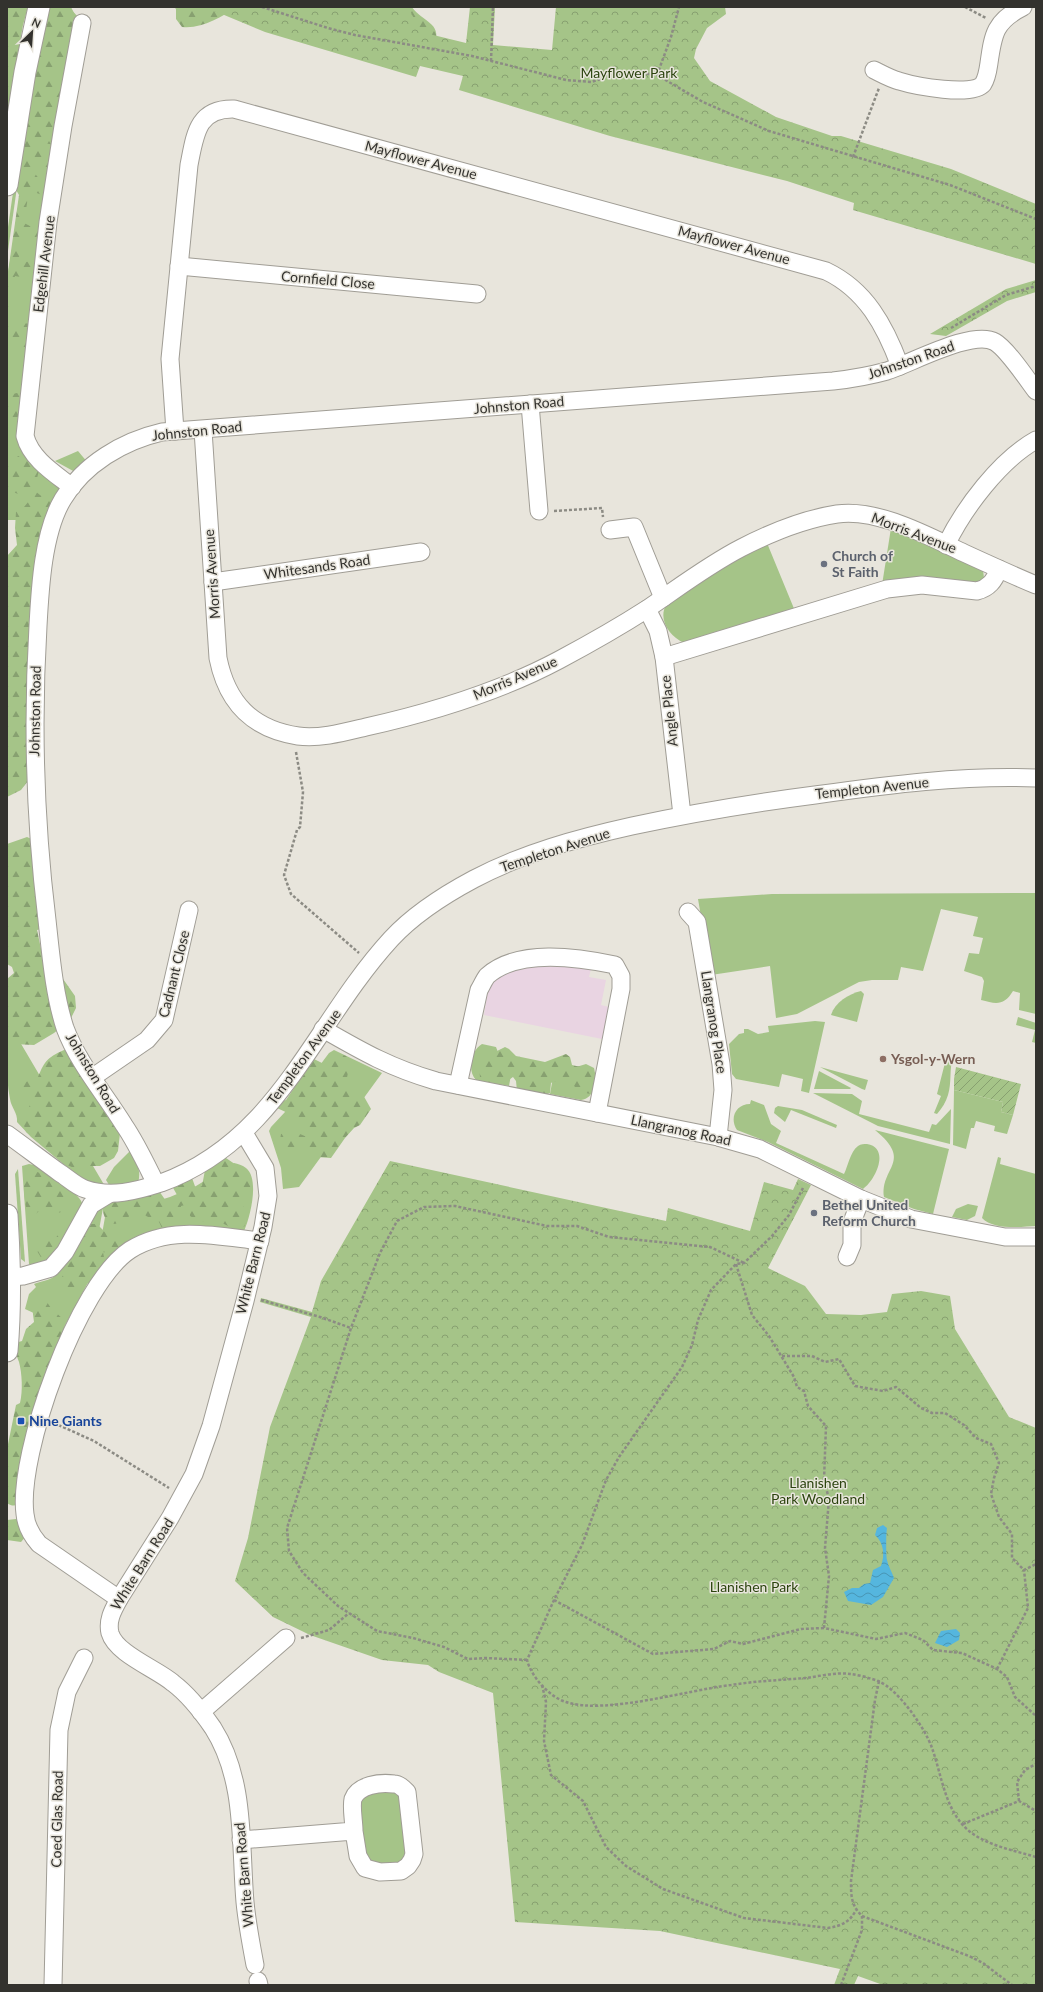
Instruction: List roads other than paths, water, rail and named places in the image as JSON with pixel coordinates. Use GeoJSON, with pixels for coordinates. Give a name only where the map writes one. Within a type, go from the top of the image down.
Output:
{"type":"FeatureCollection","features":[{"type":"Feature","properties":{"kind":"main road"},"geometry":{"type":"LineString","coordinates":[[7,186],[25,72],[40,7]]}},
{"type":"Feature","properties":{"kind":"main road"},"geometry":{"type":"LineString","coordinates":[[7,1215],[11,1277],[11,1312],[7,1351]]}},
{"type":"Feature","properties":{"kind":"street"},"geometry":{"type":"LineString","coordinates":[[874,70],[900,82],[953,90],[970,90],[979,87],[984,82],[988,70],[993,37],[998,25],[1010,14],[1023,7]]}},
{"type":"Feature","properties":{"kind":"street","name":"Edgehill Avenue"},"geometry":{"type":"LineString","coordinates":[[72,487],[29,450],[25,436],[48,222],[63,126],[82,23]]}},
{"type":"Feature","properties":{"kind":"street","name":"Mayflower Avenue"},"geometry":{"type":"LineString","coordinates":[[175,431],[169,368],[189,165],[198,128],[202,119],[216,110],[234,109],[826,271],[850,285],[867,301],[878,318],[900,366]]}},
{"type":"Feature","properties":{"kind":"street","name":"Cornfield Close"},"geometry":{"type":"LineString","coordinates":[[179,266],[477,294]]}},
{"type":"Feature","properties":{"kind":"street","name":"Johnston Road"},"geometry":{"type":"LineString","coordinates":[[156,1184],[135,1142],[71,1041],[65,1026],[56,989],[38,842],[34,772],[35,680],[42,576],[57,512],[72,487],[94,465],[108,454],[141,438],[175,431],[833,381],[872,375],[971,339],[987,339],[1000,345],[1036,391]]}},
{"type":"Feature","properties":{"kind":"street"},"geometry":{"type":"LineString","coordinates":[[530,404],[539,511]]}},
{"type":"Feature","properties":{"kind":"street","name":"Morris Avenue"},"geometry":{"type":"LineString","coordinates":[[203,430],[218,658],[226,687],[233,700],[250,717],[274,730],[300,736],[314,737],[398,719],[494,689],[559,660],[647,609],[746,546],[795,525],[834,514],[863,514],[885,519],[1036,585]]}},
{"type":"Feature","properties":{"kind":"street"},"geometry":{"type":"LineString","coordinates":[[946,545],[959,523],[1002,466],[1024,447],[1036,440]]}},
{"type":"Feature","properties":{"kind":"street"},"geometry":{"type":"LineString","coordinates":[[610,530],[634,527],[663,598]]}},
{"type":"Feature","properties":{"kind":"street","name":"Whitesands Road"},"geometry":{"type":"LineString","coordinates":[[213,582],[420,552]]}},
{"type":"Feature","properties":{"kind":"street"},"geometry":{"type":"LineString","coordinates":[[664,657],[887,589],[922,586],[977,591],[984,589],[995,580],[999,569]]}},
{"type":"Feature","properties":{"kind":"street","name":"Angle Place"},"geometry":{"type":"LineString","coordinates":[[647,609],[656,626],[664,657],[682,815]]}},
{"type":"Feature","properties":{"kind":"street","name":"Templeton Avenue"},"geometry":{"type":"LineString","coordinates":[[7,1134],[84,1189],[109,1194],[132,1192],[156,1184],[192,1169],[225,1149],[244,1133],[284,1087],[323,1029],[393,937],[421,912],[451,892],[496,868],[548,849],[601,833],[682,815],[737,805],[910,784],[998,777],[1036,778]]}},
{"type":"Feature","properties":{"kind":"street","name":"Cadnant Close"},"geometry":{"type":"LineString","coordinates":[[93,1077],[147,1040],[164,1020],[189,910]]}},
{"type":"Feature","properties":{"kind":"street","name":"Llangranog Place"},"geometry":{"type":"LineString","coordinates":[[688,912],[697,922],[720,1048],[723,1090],[718,1137]]}},
{"type":"Feature","properties":{"kind":"street"},"geometry":{"type":"LineString","coordinates":[[458,1085],[479,990],[486,977],[500,968],[518,961],[544,956],[600,962],[614,965],[621,976],[621,989],[597,1113]]}},
{"type":"Feature","properties":{"kind":"street","name":"Llangranog Road"},"geometry":{"type":"LineString","coordinates":[[323,1029],[357,1049],[390,1065],[424,1077],[748,1144],[861,1199],[896,1214],[922,1222],[1005,1237],[1036,1237]]}},
{"type":"Feature","properties":{"kind":"street","name":"White Barn Road"},"geometry":{"type":"LineString","coordinates":[[244,1133],[258,1153],[266,1173],[268,1203],[260,1241],[211,1426],[194,1474],[170,1518],[119,1599],[111,1614],[109,1623],[110,1633],[115,1642],[121,1648],[173,1683],[201,1712],[221,1742],[233,1772],[239,1809],[245,1903],[258,1977]]}},
{"type":"Feature","properties":{"kind":"street","name":"Templeton Avenue"},"geometry":{"type":"LineString","coordinates":[[11,1277],[23,1276],[51,1268],[65,1252],[91,1206],[109,1194]]}},
{"type":"Feature","properties":{"kind":"street"},"geometry":{"type":"LineString","coordinates":[[847,1257],[852,1245],[853,1218],[861,1199]]}},
{"type":"Feature","properties":{"kind":"street"},"geometry":{"type":"LineString","coordinates":[[119,1599],[39,1544],[33,1536],[25,1515],[26,1480],[30,1456],[46,1396],[59,1361],[97,1286],[108,1269],[129,1251],[152,1240],[186,1234],[216,1235],[260,1241]]}},
{"type":"Feature","properties":{"kind":"street"},"geometry":{"type":"LineString","coordinates":[[201,1712],[286,1638]]}},
{"type":"Feature","properties":{"kind":"street","name":"Coed Glas Road"},"geometry":{"type":"LineString","coordinates":[[53,1985],[59,1730],[67,1692],[84,1658]]}},
{"type":"Feature","properties":{"kind":"street"},"geometry":{"type":"LineString","coordinates":[[394,1784],[401,1786],[406,1792],[409,1800],[414,1854],[408,1866],[401,1871],[380,1872],[365,1868],[358,1856],[354,1830],[353,1801],[360,1788],[366,1786],[394,1784]]}},
{"type":"Feature","properties":{"kind":"street"},"geometry":{"type":"LineString","coordinates":[[241,1840],[354,1830]]}},
{"type":"Feature","properties":{"kind":"water"},"geometry":{"type":"Polygon","coordinates":[[[883,1525],[887,1528],[887,1560],[894,1578],[883,1597],[871,1605],[848,1601],[844,1592],[870,1583],[873,1570],[881,1566],[883,1549],[875,1535],[877,1528],[883,1525]]]}},
{"type":"Feature","properties":{"kind":"water"},"geometry":{"type":"Polygon","coordinates":[[[956,1629],[960,1633],[959,1640],[947,1647],[935,1643],[941,1631],[956,1629]]]}},
{"type":"Feature","properties":{"kind":"place","name":"Church of St Faith"},"geometry":{"type":"Point","coordinates":[824,564]}},
{"type":"Feature","properties":{"kind":"place","name":"Ysgol-y-Wern"},"geometry":{"type":"Point","coordinates":[883,1059]}},
{"type":"Feature","properties":{"kind":"place","name":"Bethel United Reform Church"},"geometry":{"type":"Point","coordinates":[814,1213]}},
{"type":"Feature","properties":{"kind":"place","name":"Nine Giants"},"geometry":{"type":"Point","coordinates":[21,1421]}},
{"type":"Feature","properties":{"kind":"park label","name":"Mayflower Park"},"geometry":{"type":"Point","coordinates":[629,73]}},
{"type":"Feature","properties":{"kind":"park label","name":"Llanishen Park Woodland"},"geometry":{"type":"Point","coordinates":[818,1492]}},
{"type":"Feature","properties":{"kind":"park label","name":"Llanishen Park"},"geometry":{"type":"Point","coordinates":[754,1587]}}]}
